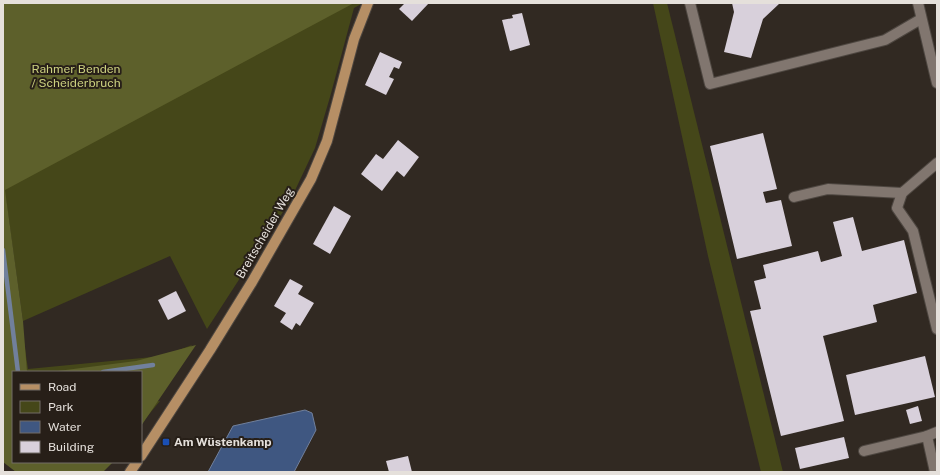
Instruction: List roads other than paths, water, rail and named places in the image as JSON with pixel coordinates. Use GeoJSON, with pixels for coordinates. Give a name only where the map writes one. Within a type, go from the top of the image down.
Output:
{"type":"FeatureCollection","features":[{"type":"Feature","properties":{"kind":"main road","name":"Breitscheider Weg"},"geometry":{"type":"LineString","coordinates":[[142,454],[252,282],[311,179],[327,141],[354,39],[368,3]]}},
{"type":"Feature","properties":{"kind":"main road"},"geometry":{"type":"LineString","coordinates":[[130,472],[136,463]]}},
{"type":"Feature","properties":{"kind":"lane"},"geometry":{"type":"LineString","coordinates":[[690,3],[710,84],[885,40],[921,19]]}},
{"type":"Feature","properties":{"kind":"lane"},"geometry":{"type":"LineString","coordinates":[[918,3],[937,83]]}},
{"type":"Feature","properties":{"kind":"lane"},"geometry":{"type":"LineString","coordinates":[[937,163],[902,193],[897,208],[913,231],[937,329]]}},
{"type":"Feature","properties":{"kind":"lane"},"geometry":{"type":"LineString","coordinates":[[794,197],[828,189],[902,193]]}},
{"type":"Feature","properties":{"kind":"lane"},"geometry":{"type":"LineString","coordinates":[[864,451],[927,436],[937,432]]}},
{"type":"Feature","properties":{"kind":"lane"},"geometry":{"type":"LineString","coordinates":[[927,436],[935,472]]}},
{"type":"Feature","properties":{"kind":"water"},"geometry":{"type":"Polygon","coordinates":[[[305,410],[312,413],[316,430],[294,472],[208,472],[233,426],[305,410]]]}},
{"type":"Feature","properties":{"kind":"waterway"},"geometry":{"type":"LineString","coordinates":[[3,250],[18,371]]}},
{"type":"Feature","properties":{"kind":"waterway"},"geometry":{"type":"LineString","coordinates":[[110,371],[153,365]]}},
{"type":"Feature","properties":{"kind":"place","name":"Am Wüstenkamp"},"geometry":{"type":"Point","coordinates":[166,442]}},
{"type":"Feature","properties":{"kind":"park label","name":"Rahmer Benden / Scheiderbruch"},"geometry":{"type":"Point","coordinates":[76,76]}}]}
